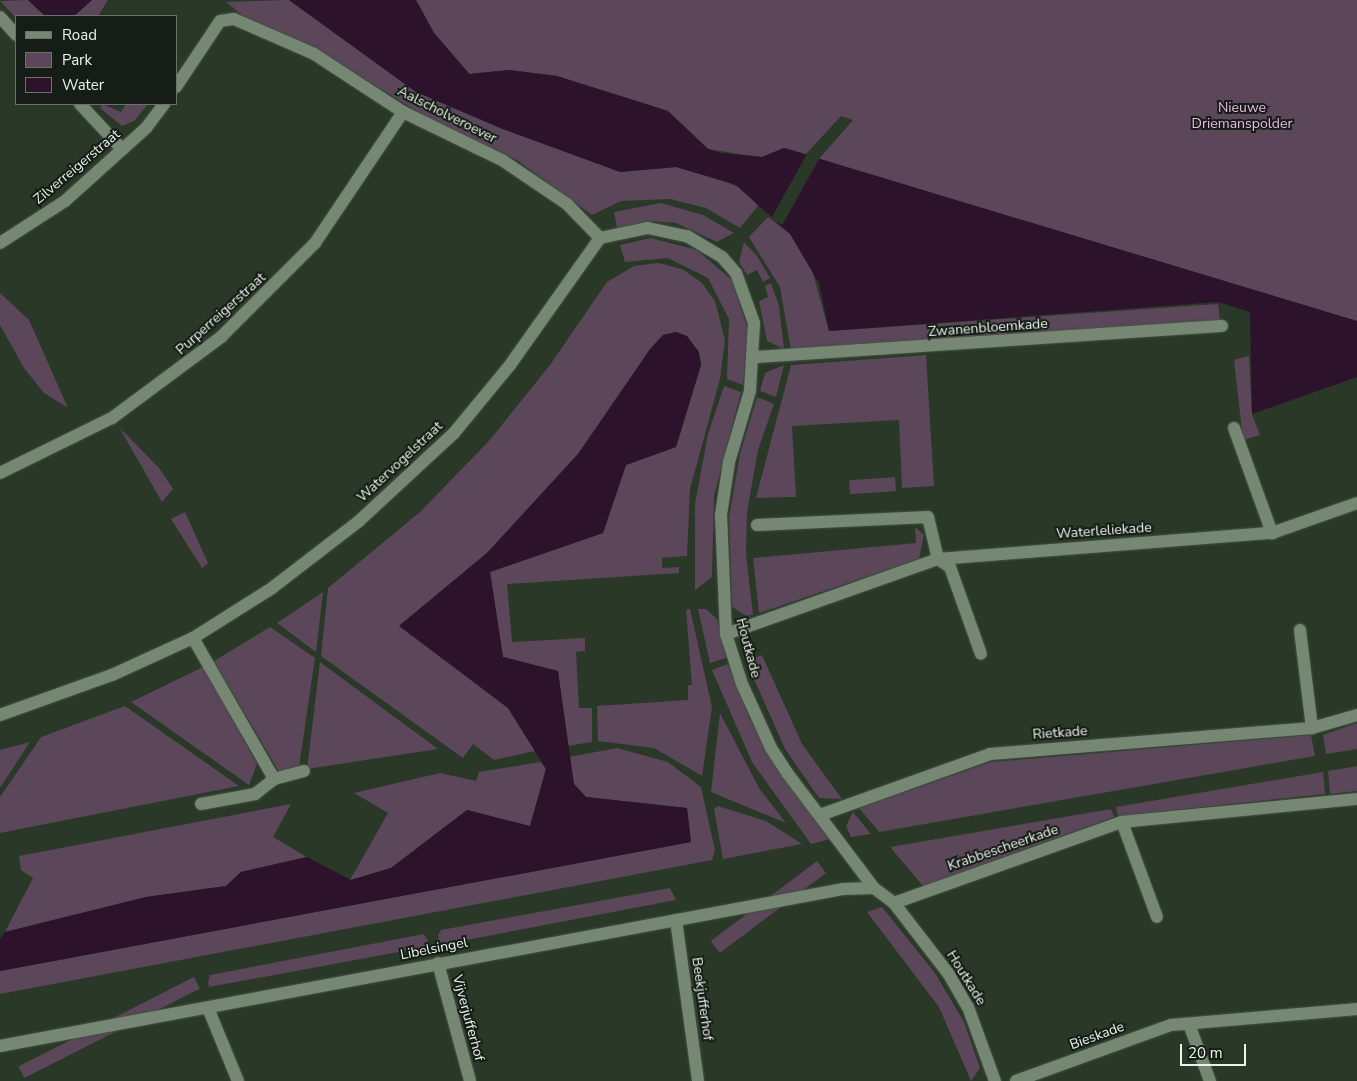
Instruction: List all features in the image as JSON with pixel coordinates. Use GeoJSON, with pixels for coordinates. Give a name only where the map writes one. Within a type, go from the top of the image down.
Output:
{"type":"FeatureCollection","features":[{"type":"Feature","properties":{"kind":"street"},"geometry":{"type":"LineString","coordinates":[[0,18],[15,34]]}},
{"type":"Feature","properties":{"kind":"street","name":"Aalscholveroever"},"geometry":{"type":"LineString","coordinates":[[178,84],[216,26],[225,18],[234,19],[314,54],[403,112],[457,136],[542,184],[588,222],[600,238]]}},
{"type":"Feature","properties":{"kind":"street"},"geometry":{"type":"LineString","coordinates":[[81,105],[122,150]]}},
{"type":"Feature","properties":{"kind":"street","name":"Zilverreigerstraat"},"geometry":{"type":"LineString","coordinates":[[0,243],[65,201],[122,150],[163,105]]}},
{"type":"Feature","properties":{"kind":"street","name":"Purperreigerstraat"},"geometry":{"type":"LineString","coordinates":[[0,473],[112,418],[221,337],[315,243],[403,112]]}},
{"type":"Feature","properties":{"kind":"street","name":"Houtkade"},"geometry":{"type":"LineString","coordinates":[[600,238],[632,229],[663,229],[687,236],[722,257],[736,273],[750,306],[755,357],[721,515],[726,634],[742,684],[771,748],[874,888],[894,904],[968,1007],[995,1081]]}},
{"type":"Feature","properties":{"kind":"street","name":"Watervogelstraat"},"geometry":{"type":"LineString","coordinates":[[0,715],[112,675],[193,638],[314,557],[423,465],[510,365],[600,238]]}},
{"type":"Feature","properties":{"kind":"street","name":"Zwanenbloemkade"},"geometry":{"type":"LineString","coordinates":[[755,357],[1222,326]]}},
{"type":"Feature","properties":{"kind":"street"},"geometry":{"type":"LineString","coordinates":[[1234,428],[1272,533]]}},
{"type":"Feature","properties":{"kind":"street","name":"Waterleliekade"},"geometry":{"type":"LineString","coordinates":[[726,634],[938,559],[1272,533],[1357,503]]}},
{"type":"Feature","properties":{"kind":"street"},"geometry":{"type":"LineString","coordinates":[[757,525],[928,517],[938,559],[950,567],[981,654]]}},
{"type":"Feature","properties":{"kind":"street"},"geometry":{"type":"LineString","coordinates":[[1300,630],[1312,728]]}},
{"type":"Feature","properties":{"kind":"street"},"geometry":{"type":"LineString","coordinates":[[193,638],[274,778]]}},
{"type":"Feature","properties":{"kind":"street","name":"Rietkade"},"geometry":{"type":"LineString","coordinates":[[820,815],[990,754],[1312,728],[1357,715]]}},
{"type":"Feature","properties":{"kind":"street"},"geometry":{"type":"LineString","coordinates":[[201,804],[255,794],[274,778],[304,771]]}},
{"type":"Feature","properties":{"kind":"street","name":"Krabbescheerkade"},"geometry":{"type":"LineString","coordinates":[[894,904],[1122,822],[1357,799]]}},
{"type":"Feature","properties":{"kind":"street"},"geometry":{"type":"LineString","coordinates":[[1122,822],[1157,917]]}},
{"type":"Feature","properties":{"kind":"street","name":"Libelsingel"},"geometry":{"type":"LineString","coordinates":[[0,1046],[843,889],[874,888]]}},
{"type":"Feature","properties":{"kind":"street","name":"Beekjufferhof"},"geometry":{"type":"LineString","coordinates":[[676,920],[698,1081]]}},
{"type":"Feature","properties":{"kind":"street","name":"Vijverjufferhof"},"geometry":{"type":"LineString","coordinates":[[438,963],[470,1081]]}},
{"type":"Feature","properties":{"kind":"street"},"geometry":{"type":"LineString","coordinates":[[208,1008],[238,1081]]}},
{"type":"Feature","properties":{"kind":"street","name":"Bieskade"},"geometry":{"type":"LineString","coordinates":[[1016,1081],[1171,1025],[1357,1009]]}},
{"type":"Feature","properties":{"kind":"street"},"geometry":{"type":"LineString","coordinates":[[1189,1024],[1210,1081]]}},
{"type":"Feature","properties":{"kind":"green space"},"geometry":{"type":"Polygon","coordinates":[[[28,0],[44,15],[15,15],[15,17],[0,1],[28,0]]]}},
{"type":"Feature","properties":{"kind":"green space"},"geometry":{"type":"Polygon","coordinates":[[[92,0],[108,0],[99,15],[75,15],[92,0]]]}},
{"type":"Feature","properties":{"kind":"green space"},"geometry":{"type":"Polygon","coordinates":[[[289,0],[416,92],[620,172],[676,167],[719,178],[748,192],[758,206],[740,228],[706,208],[670,199],[621,201],[592,215],[517,160],[426,117],[323,53],[242,15],[226,2],[289,0]]]}},
{"type":"Feature","properties":{"kind":"green space","name":"Nieuwe Driemanspolder"},"geometry":{"type":"Polygon","coordinates":[[[416,0],[1357,0],[1357,321],[819,159],[853,120],[841,116],[806,154],[784,148],[762,157],[708,149],[668,111],[557,76],[509,70],[470,74],[434,33],[416,0]]]}},
{"type":"Feature","properties":{"kind":"green space"},"geometry":{"type":"Polygon","coordinates":[[[102,105],[104,105],[121,112],[125,105],[147,105],[134,121],[122,126],[100,108],[102,105]]]}},
{"type":"Feature","properties":{"kind":"green space"},"geometry":{"type":"Polygon","coordinates":[[[661,203],[703,215],[734,233],[717,242],[676,223],[649,221],[617,228],[614,212],[661,203]]]}},
{"type":"Feature","properties":{"kind":"green space"},"geometry":{"type":"Polygon","coordinates":[[[768,217],[790,234],[812,270],[829,331],[1218,304],[1220,320],[791,350],[780,287],[749,237],[768,217]]]}},
{"type":"Feature","properties":{"kind":"green space"},"geometry":{"type":"Polygon","coordinates":[[[651,238],[697,250],[732,280],[748,330],[743,385],[727,379],[729,319],[708,278],[668,258],[625,262],[620,245],[651,238]]]}},
{"type":"Feature","properties":{"kind":"green space"},"geometry":{"type":"Polygon","coordinates":[[[744,242],[757,256],[770,278],[763,282],[757,270],[747,275],[739,262],[744,242]]]}},
{"type":"Feature","properties":{"kind":"green space"},"geometry":{"type":"Polygon","coordinates":[[[658,263],[682,269],[702,283],[715,301],[725,340],[720,379],[690,489],[687,556],[662,558],[662,568],[679,567],[679,573],[507,584],[512,642],[585,638],[585,651],[576,652],[579,708],[592,708],[592,742],[567,746],[558,671],[503,657],[490,572],[603,533],[626,465],[676,447],[701,365],[687,336],[676,332],[663,335],[578,454],[487,553],[400,625],[508,708],[535,751],[494,760],[473,744],[463,758],[321,656],[328,588],[420,512],[488,442],[550,365],[607,282],[634,266],[658,263]]]}},
{"type":"Feature","properties":{"kind":"green space"},"geometry":{"type":"Polygon","coordinates":[[[771,283],[779,306],[784,349],[767,341],[759,301],[768,297],[765,286],[771,283]]]}},
{"type":"Feature","properties":{"kind":"green space"},"geometry":{"type":"Polygon","coordinates":[[[0,293],[29,320],[68,408],[44,393],[24,368],[0,325],[0,293]]]}},
{"type":"Feature","properties":{"kind":"green space"},"geometry":{"type":"Polygon","coordinates":[[[926,355],[934,486],[902,488],[899,420],[792,426],[796,497],[756,498],[791,365],[926,355]]]}},
{"type":"Feature","properties":{"kind":"green space"},"geometry":{"type":"Polygon","coordinates":[[[1249,356],[1252,414],[1260,435],[1243,440],[1234,360],[1249,356]]]}},
{"type":"Feature","properties":{"kind":"green space"},"geometry":{"type":"Polygon","coordinates":[[[784,365],[776,397],[760,391],[765,373],[784,365]]]}},
{"type":"Feature","properties":{"kind":"green space"},"geometry":{"type":"Polygon","coordinates":[[[724,386],[741,392],[714,496],[712,577],[695,590],[695,504],[708,434],[724,386]]]}},
{"type":"Feature","properties":{"kind":"green space"},"geometry":{"type":"Polygon","coordinates":[[[757,397],[774,404],[758,450],[747,512],[746,553],[753,615],[747,616],[732,607],[729,517],[740,454],[757,397]]]}},
{"type":"Feature","properties":{"kind":"green space"},"geometry":{"type":"Polygon","coordinates":[[[119,427],[160,469],[173,489],[162,502],[119,427]]]}},
{"type":"Feature","properties":{"kind":"green space"},"geometry":{"type":"Polygon","coordinates":[[[895,477],[896,491],[850,494],[849,480],[895,477]]]}},
{"type":"Feature","properties":{"kind":"green space"},"geometry":{"type":"Polygon","coordinates":[[[185,512],[208,563],[202,568],[171,519],[185,512]]]}},
{"type":"Feature","properties":{"kind":"green space"},"geometry":{"type":"Polygon","coordinates":[[[915,527],[924,535],[919,559],[759,613],[753,558],[916,543],[915,527]]]}},
{"type":"Feature","properties":{"kind":"green space"},"geometry":{"type":"Polygon","coordinates":[[[323,592],[316,652],[277,623],[323,592]]]}},
{"type":"Feature","properties":{"kind":"green space"},"geometry":{"type":"Polygon","coordinates":[[[690,609],[712,707],[702,776],[654,748],[598,741],[597,706],[688,700],[688,685],[692,685],[686,610],[690,609]]]}},
{"type":"Feature","properties":{"kind":"green space"},"geometry":{"type":"Polygon","coordinates":[[[698,609],[706,609],[717,619],[726,658],[710,663],[698,609]]]}},
{"type":"Feature","properties":{"kind":"green space"},"geometry":{"type":"Polygon","coordinates":[[[270,627],[315,658],[299,767],[279,772],[214,661],[270,627]]]}},
{"type":"Feature","properties":{"kind":"green space"},"geometry":{"type":"Polygon","coordinates":[[[762,655],[802,744],[842,799],[819,798],[785,749],[746,661],[762,655]]]}},
{"type":"Feature","properties":{"kind":"green space"},"geometry":{"type":"Polygon","coordinates":[[[320,662],[438,749],[307,769],[320,662]]]}},
{"type":"Feature","properties":{"kind":"green space"},"geometry":{"type":"Polygon","coordinates":[[[728,664],[750,719],[777,769],[830,839],[811,844],[752,762],[712,670],[728,664]]]}},
{"type":"Feature","properties":{"kind":"green space"},"geometry":{"type":"Polygon","coordinates":[[[203,667],[257,764],[249,785],[131,702],[203,667]]]}},
{"type":"Feature","properties":{"kind":"green space"},"geometry":{"type":"Polygon","coordinates":[[[125,706],[239,786],[0,833],[0,797],[41,737],[125,706]]]}},
{"type":"Feature","properties":{"kind":"green space"},"geometry":{"type":"Polygon","coordinates":[[[720,713],[759,788],[786,823],[711,792],[720,713]]]}},
{"type":"Feature","properties":{"kind":"green space"},"geometry":{"type":"Polygon","coordinates":[[[1357,723],[1357,749],[1326,754],[1323,735],[1357,723]]]}},
{"type":"Feature","properties":{"kind":"green space"},"geometry":{"type":"Polygon","coordinates":[[[1311,735],[1315,756],[879,832],[859,808],[991,762],[1311,735]]]}},
{"type":"Feature","properties":{"kind":"green space"},"geometry":{"type":"Polygon","coordinates":[[[30,742],[0,788],[0,750],[30,742]]]}},
{"type":"Feature","properties":{"kind":"green space"},"geometry":{"type":"Polygon","coordinates":[[[617,748],[668,762],[701,787],[715,850],[712,860],[0,994],[0,971],[691,842],[687,808],[586,797],[574,784],[569,757],[617,748]]]}},
{"type":"Feature","properties":{"kind":"green space"},"geometry":{"type":"Polygon","coordinates":[[[541,762],[546,769],[530,826],[467,810],[391,868],[350,880],[388,813],[354,793],[440,773],[476,781],[479,772],[541,762]]]}},
{"type":"Feature","properties":{"kind":"green space"},"geometry":{"type":"Polygon","coordinates":[[[1357,766],[1357,791],[1330,794],[1328,771],[1357,766]]]}},
{"type":"Feature","properties":{"kind":"green space"},"geometry":{"type":"Polygon","coordinates":[[[1323,772],[1325,794],[1118,816],[1116,807],[1323,772]]]}},
{"type":"Feature","properties":{"kind":"green space"},"geometry":{"type":"Polygon","coordinates":[[[291,804],[273,837],[307,857],[241,872],[226,886],[146,897],[5,932],[33,878],[21,870],[19,856],[291,804]]]}},
{"type":"Feature","properties":{"kind":"green space"},"geometry":{"type":"Polygon","coordinates":[[[718,806],[766,821],[802,844],[723,859],[714,809],[718,806]]]}},
{"type":"Feature","properties":{"kind":"green space"},"geometry":{"type":"Polygon","coordinates":[[[1111,809],[1114,817],[923,886],[890,847],[1111,809]]]}},
{"type":"Feature","properties":{"kind":"green space"},"geometry":{"type":"Polygon","coordinates":[[[853,812],[871,834],[851,837],[846,826],[853,812]]]}},
{"type":"Feature","properties":{"kind":"green space"},"geometry":{"type":"Polygon","coordinates":[[[817,861],[826,873],[720,953],[711,941],[817,861]]]}},
{"type":"Feature","properties":{"kind":"green space"},"geometry":{"type":"Polygon","coordinates":[[[670,888],[676,900],[440,945],[438,935],[441,930],[670,888]]]}},
{"type":"Feature","properties":{"kind":"green space"},"geometry":{"type":"Polygon","coordinates":[[[882,907],[935,973],[964,1022],[980,1068],[971,1081],[939,1007],[867,912],[882,907]]]}},
{"type":"Feature","properties":{"kind":"green space"},"geometry":{"type":"Polygon","coordinates":[[[424,934],[431,946],[209,987],[210,975],[424,934]]]}},
{"type":"Feature","properties":{"kind":"green space"},"geometry":{"type":"Polygon","coordinates":[[[194,977],[200,989],[24,1078],[18,1066],[194,977]]]}},
{"type":"Feature","properties":{"kind":"water"},"geometry":{"type":"Polygon","coordinates":[[[28,0],[92,0],[75,15],[44,15],[28,0]]]}},
{"type":"Feature","properties":{"kind":"water"},"geometry":{"type":"Polygon","coordinates":[[[289,0],[416,0],[434,33],[469,74],[509,70],[557,76],[668,111],[708,149],[721,153],[762,157],[784,148],[1357,321],[1357,377],[1252,414],[1250,312],[1218,302],[829,331],[819,283],[790,234],[736,185],[676,167],[620,172],[500,128],[416,92],[289,0]]]}},
{"type":"Feature","properties":{"kind":"water"},"geometry":{"type":"Polygon","coordinates":[[[676,332],[687,336],[699,352],[701,365],[676,447],[626,465],[603,533],[490,572],[503,657],[558,671],[574,784],[586,797],[687,808],[691,842],[0,971],[0,939],[5,932],[146,897],[226,886],[241,872],[307,857],[351,880],[391,868],[467,810],[530,826],[546,769],[508,708],[399,626],[487,553],[578,454],[650,349],[663,335],[676,332]]]}},
{"type":"Feature","properties":{"kind":"pier"},"geometry":{"type":"Polygon","coordinates":[[[808,152],[819,158],[783,225],[771,218],[808,152]]]}}]}
